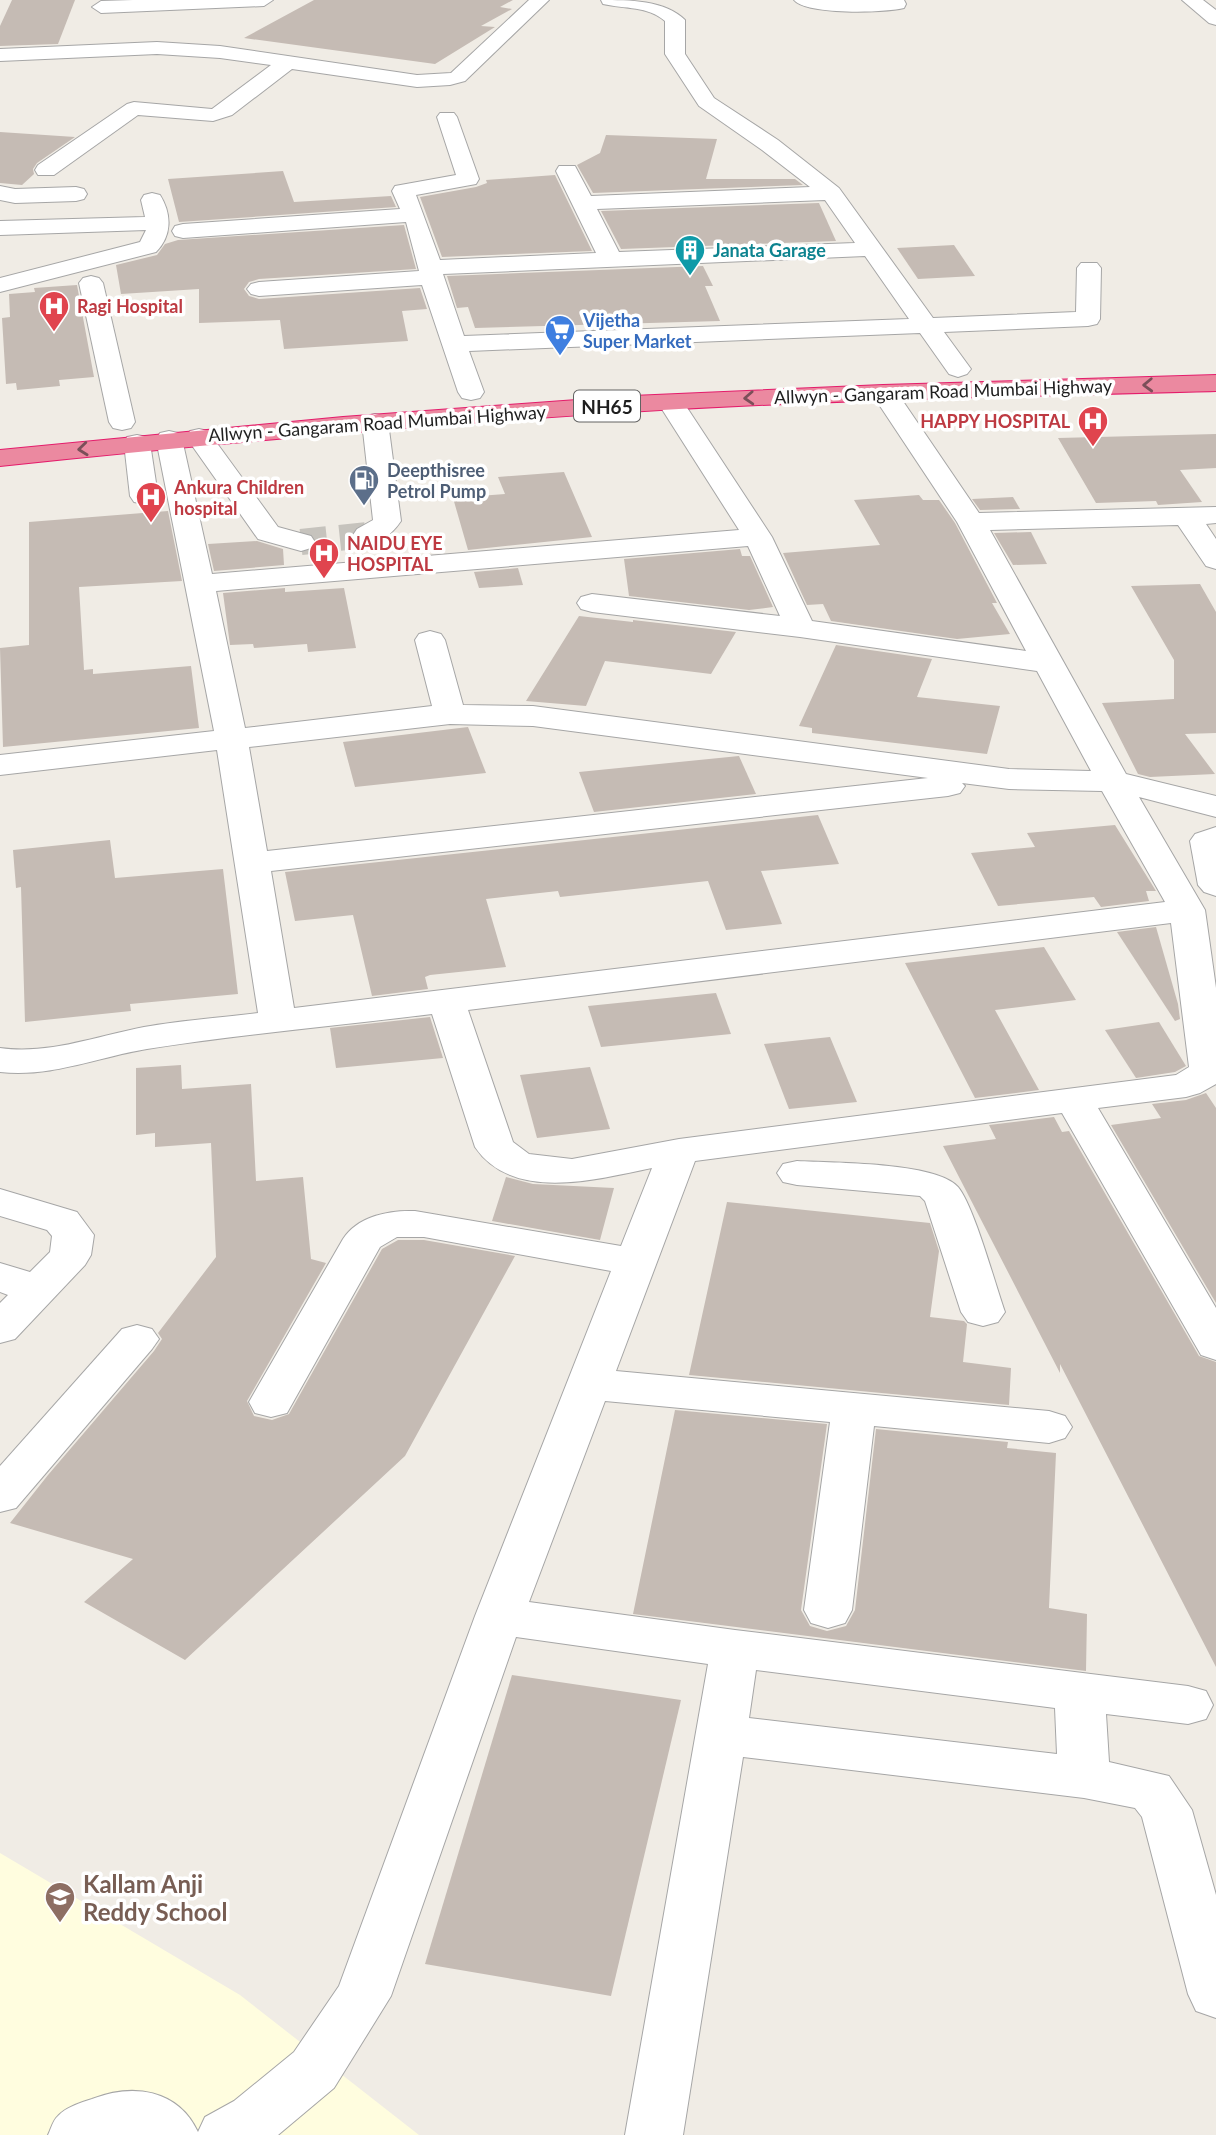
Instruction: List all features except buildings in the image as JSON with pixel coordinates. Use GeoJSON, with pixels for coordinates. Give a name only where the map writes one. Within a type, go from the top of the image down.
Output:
{"type":"FeatureCollection","features":[{"type":"Feature","properties":{"kind":"highway","name":"Allwyn - Gangaram Road Mumbai Highway"},"geometry":{"type":"LineString","coordinates":[[0,457],[130,433],[471,392],[958,369],[1216,362]]}},
{"type":"Feature","properties":{"kind":"highway","name":"Allwyn - Gangaram Road Mumbai Highway"},"geometry":{"type":"LineString","coordinates":[[0,434],[130,433],[184,438],[375,422],[671,403],[1216,383]]}},
{"type":"Feature","properties":{"kind":"street"},"geometry":{"type":"LineString","coordinates":[[100,50],[102,4],[264,0]]}},
{"type":"Feature","properties":{"kind":"street"},"geometry":{"type":"LineString","coordinates":[[0,55],[157,48],[207,51],[417,81],[443,81],[458,77],[540,0]]}},
{"type":"Feature","properties":{"kind":"street"},"geometry":{"type":"LineString","coordinates":[[610,0],[656,8],[670,14],[675,20],[675,54],[701,96],[831,193],[958,369]]}},
{"type":"Feature","properties":{"kind":"street"},"geometry":{"type":"LineString","coordinates":[[803,0],[857,7],[897,4],[894,0]]}},
{"type":"Feature","properties":{"kind":"street"},"geometry":{"type":"LineString","coordinates":[[1191,0],[1216,19]]}},
{"type":"Feature","properties":{"kind":"street"},"geometry":{"type":"LineString","coordinates":[[46,170],[134,108],[213,115],[225,111],[288,62]]}},
{"type":"Feature","properties":{"kind":"street"},"geometry":{"type":"LineString","coordinates":[[447,117],[468,179],[403,191],[414,215],[471,392]]}},
{"type":"Feature","properties":{"kind":"street"},"geometry":{"type":"LineString","coordinates":[[568,171],[611,259]]}},
{"type":"Feature","properties":{"kind":"street"},"geometry":{"type":"LineString","coordinates":[[583,203],[831,193]]}},
{"type":"Feature","properties":{"kind":"street"},"geometry":{"type":"LineString","coordinates":[[1,198],[76,194]]}},
{"type":"Feature","properties":{"kind":"street"},"geometry":{"type":"LineString","coordinates":[[0,228],[154,212],[157,240],[148,247],[0,285]]}},
{"type":"Feature","properties":{"kind":"street"},"geometry":{"type":"LineString","coordinates":[[183,231],[414,215]]}},
{"type":"Feature","properties":{"kind":"street"},"geometry":{"type":"LineString","coordinates":[[259,289],[431,272],[611,259],[871,249]]}},
{"type":"Feature","properties":{"kind":"street"},"geometry":{"type":"LineString","coordinates":[[456,344],[1088,319],[1088,268]]}},
{"type":"Feature","properties":{"kind":"street"},"geometry":{"type":"LineString","coordinates":[[91,283],[144,496]]}},
{"type":"Feature","properties":{"kind":"street"},"geometry":{"type":"LineString","coordinates":[[447,1002],[495,1147],[516,1164],[552,1171],[572,1171],[679,1151],[1073,1098],[1201,1094],[1202,1076],[1208,1067],[1206,971],[1188,910],[1113,781],[971,522],[885,394]]}},
{"type":"Feature","properties":{"kind":"street"},"geometry":{"type":"LineString","coordinates":[[671,403],[758,537],[800,628]]}},
{"type":"Feature","properties":{"kind":"street"},"geometry":{"type":"LineString","coordinates":[[367,535],[380,530],[387,521],[375,422]]}},
{"type":"Feature","properties":{"kind":"street"},"geometry":{"type":"LineString","coordinates":[[184,438],[268,533],[301,542]]}},
{"type":"Feature","properties":{"kind":"street"},"geometry":{"type":"LineString","coordinates":[[184,438],[199,584],[230,737],[278,1022]]}},
{"type":"Feature","properties":{"kind":"street"},"geometry":{"type":"LineString","coordinates":[[1186,515],[1216,560]]}},
{"type":"Feature","properties":{"kind":"street"},"geometry":{"type":"LineString","coordinates":[[971,522],[1216,515]]}},
{"type":"Feature","properties":{"kind":"street"},"geometry":{"type":"LineString","coordinates":[[199,584],[758,537]]}},
{"type":"Feature","properties":{"kind":"street"},"geometry":{"type":"LineString","coordinates":[[592,603],[800,628],[1051,664]]}},
{"type":"Feature","properties":{"kind":"street"},"geometry":{"type":"LineString","coordinates":[[429,640],[450,714]]}},
{"type":"Feature","properties":{"kind":"street"},"geometry":{"type":"LineString","coordinates":[[0,765],[450,714],[533,716],[1009,779],[1113,781],[1216,807]]}},
{"type":"Feature","properties":{"kind":"street"},"geometry":{"type":"LineString","coordinates":[[251,863],[1009,779]]}},
{"type":"Feature","properties":{"kind":"street"},"geometry":{"type":"LineString","coordinates":[[1177,795],[1216,791]]}},
{"type":"Feature","properties":{"kind":"street"},"geometry":{"type":"LineString","coordinates":[[1216,837],[1207,841],[1216,885]]}},
{"type":"Feature","properties":{"kind":"street"},"geometry":{"type":"LineString","coordinates":[[0,1059],[8,1062],[50,1058],[146,1038],[1188,910]]}},
{"type":"Feature","properties":{"kind":"street"},"geometry":{"type":"LineString","coordinates":[[1073,1098],[1216,1345]]}},
{"type":"Feature","properties":{"kind":"street"},"geometry":{"type":"LineString","coordinates":[[835,1130],[837,1175]]}},
{"type":"Feature","properties":{"kind":"street"},"geometry":{"type":"LineString","coordinates":[[226,2135],[255,2119],[314,2070],[363,1996],[496,1628],[679,1151]]}},
{"type":"Feature","properties":{"kind":"street"},"geometry":{"type":"LineString","coordinates":[[797,1172],[919,1182],[940,1192],[947,1203],[983,1312]]}},
{"type":"Feature","properties":{"kind":"street"},"geometry":{"type":"LineString","coordinates":[[0,1202],[62,1221],[73,1235],[70,1255],[19,1283],[0,1329]]}},
{"type":"Feature","properties":{"kind":"street"},"geometry":{"type":"LineString","coordinates":[[271,1402],[364,1239],[379,1228],[394,1223],[424,1224],[636,1262]]}},
{"type":"Feature","properties":{"kind":"street"},"geometry":{"type":"LineString","coordinates":[[3,1487],[137,1339]]}},
{"type":"Feature","properties":{"kind":"street"},"geometry":{"type":"LineString","coordinates":[[589,1384],[1049,1427]]}},
{"type":"Feature","properties":{"kind":"street"},"geometry":{"type":"LineString","coordinates":[[828,1610],[854,1409]]}},
{"type":"Feature","properties":{"kind":"street"},"geometry":{"type":"LineString","coordinates":[[496,1628],[735,1649],[1188,1705]]}},
{"type":"Feature","properties":{"kind":"street"},"geometry":{"type":"LineString","coordinates":[[654,2135],[735,1649]]}},
{"type":"Feature","properties":{"kind":"street"},"geometry":{"type":"LineString","coordinates":[[1079,1691],[1084,1778]]}},
{"type":"Feature","properties":{"kind":"street"},"geometry":{"type":"LineString","coordinates":[[721,1735],[1084,1778],[1152,1791],[1166,1810],[1216,1994]]}},
{"type":"Feature","properties":{"kind":"street"},"geometry":{"type":"LineString","coordinates":[[77,2135],[89,2125],[109,2117],[130,2115],[149,2118],[165,2128],[170,2135]]}},
{"type":"Feature","properties":{"kind":"shaded area","name":"Kallam Anji Reddy School"},"geometry":{"type":"Polygon","coordinates":[[[0,1853],[240,1995],[419,2135],[0,2135],[0,1853]]]}},
{"type":"Feature","properties":{"kind":"tunnel"},"geometry":{"type":"LineString","coordinates":[[301,542],[367,535]]}},
{"type":"Feature","properties":{"kind":"place","name":"Janata Garage"},"geometry":{"type":"Point","coordinates":[690,277]}},
{"type":"Feature","properties":{"kind":"place","name":"Ragi Hospital"},"geometry":{"type":"Point","coordinates":[54,333]}},
{"type":"Feature","properties":{"kind":"place","name":"Vijetha Super Market"},"geometry":{"type":"Point","coordinates":[560,357]}},
{"type":"Feature","properties":{"kind":"place","name":"HAPPY HOSPITAL"},"geometry":{"type":"Point","coordinates":[1093,448]}},
{"type":"Feature","properties":{"kind":"place","name":"Deepthisree Petrol Pump"},"geometry":{"type":"Point","coordinates":[364,507]}},
{"type":"Feature","properties":{"kind":"place","name":"Ankura Children hospital"},"geometry":{"type":"Point","coordinates":[151,524]}},
{"type":"Feature","properties":{"kind":"place","name":"NAIDU EYE HOSPITAL"},"geometry":{"type":"Point","coordinates":[324,580]}},
{"type":"Feature","properties":{"kind":"place","name":"Kallam Anji Reddy School"},"geometry":{"type":"Point","coordinates":[60,1924]}}]}
